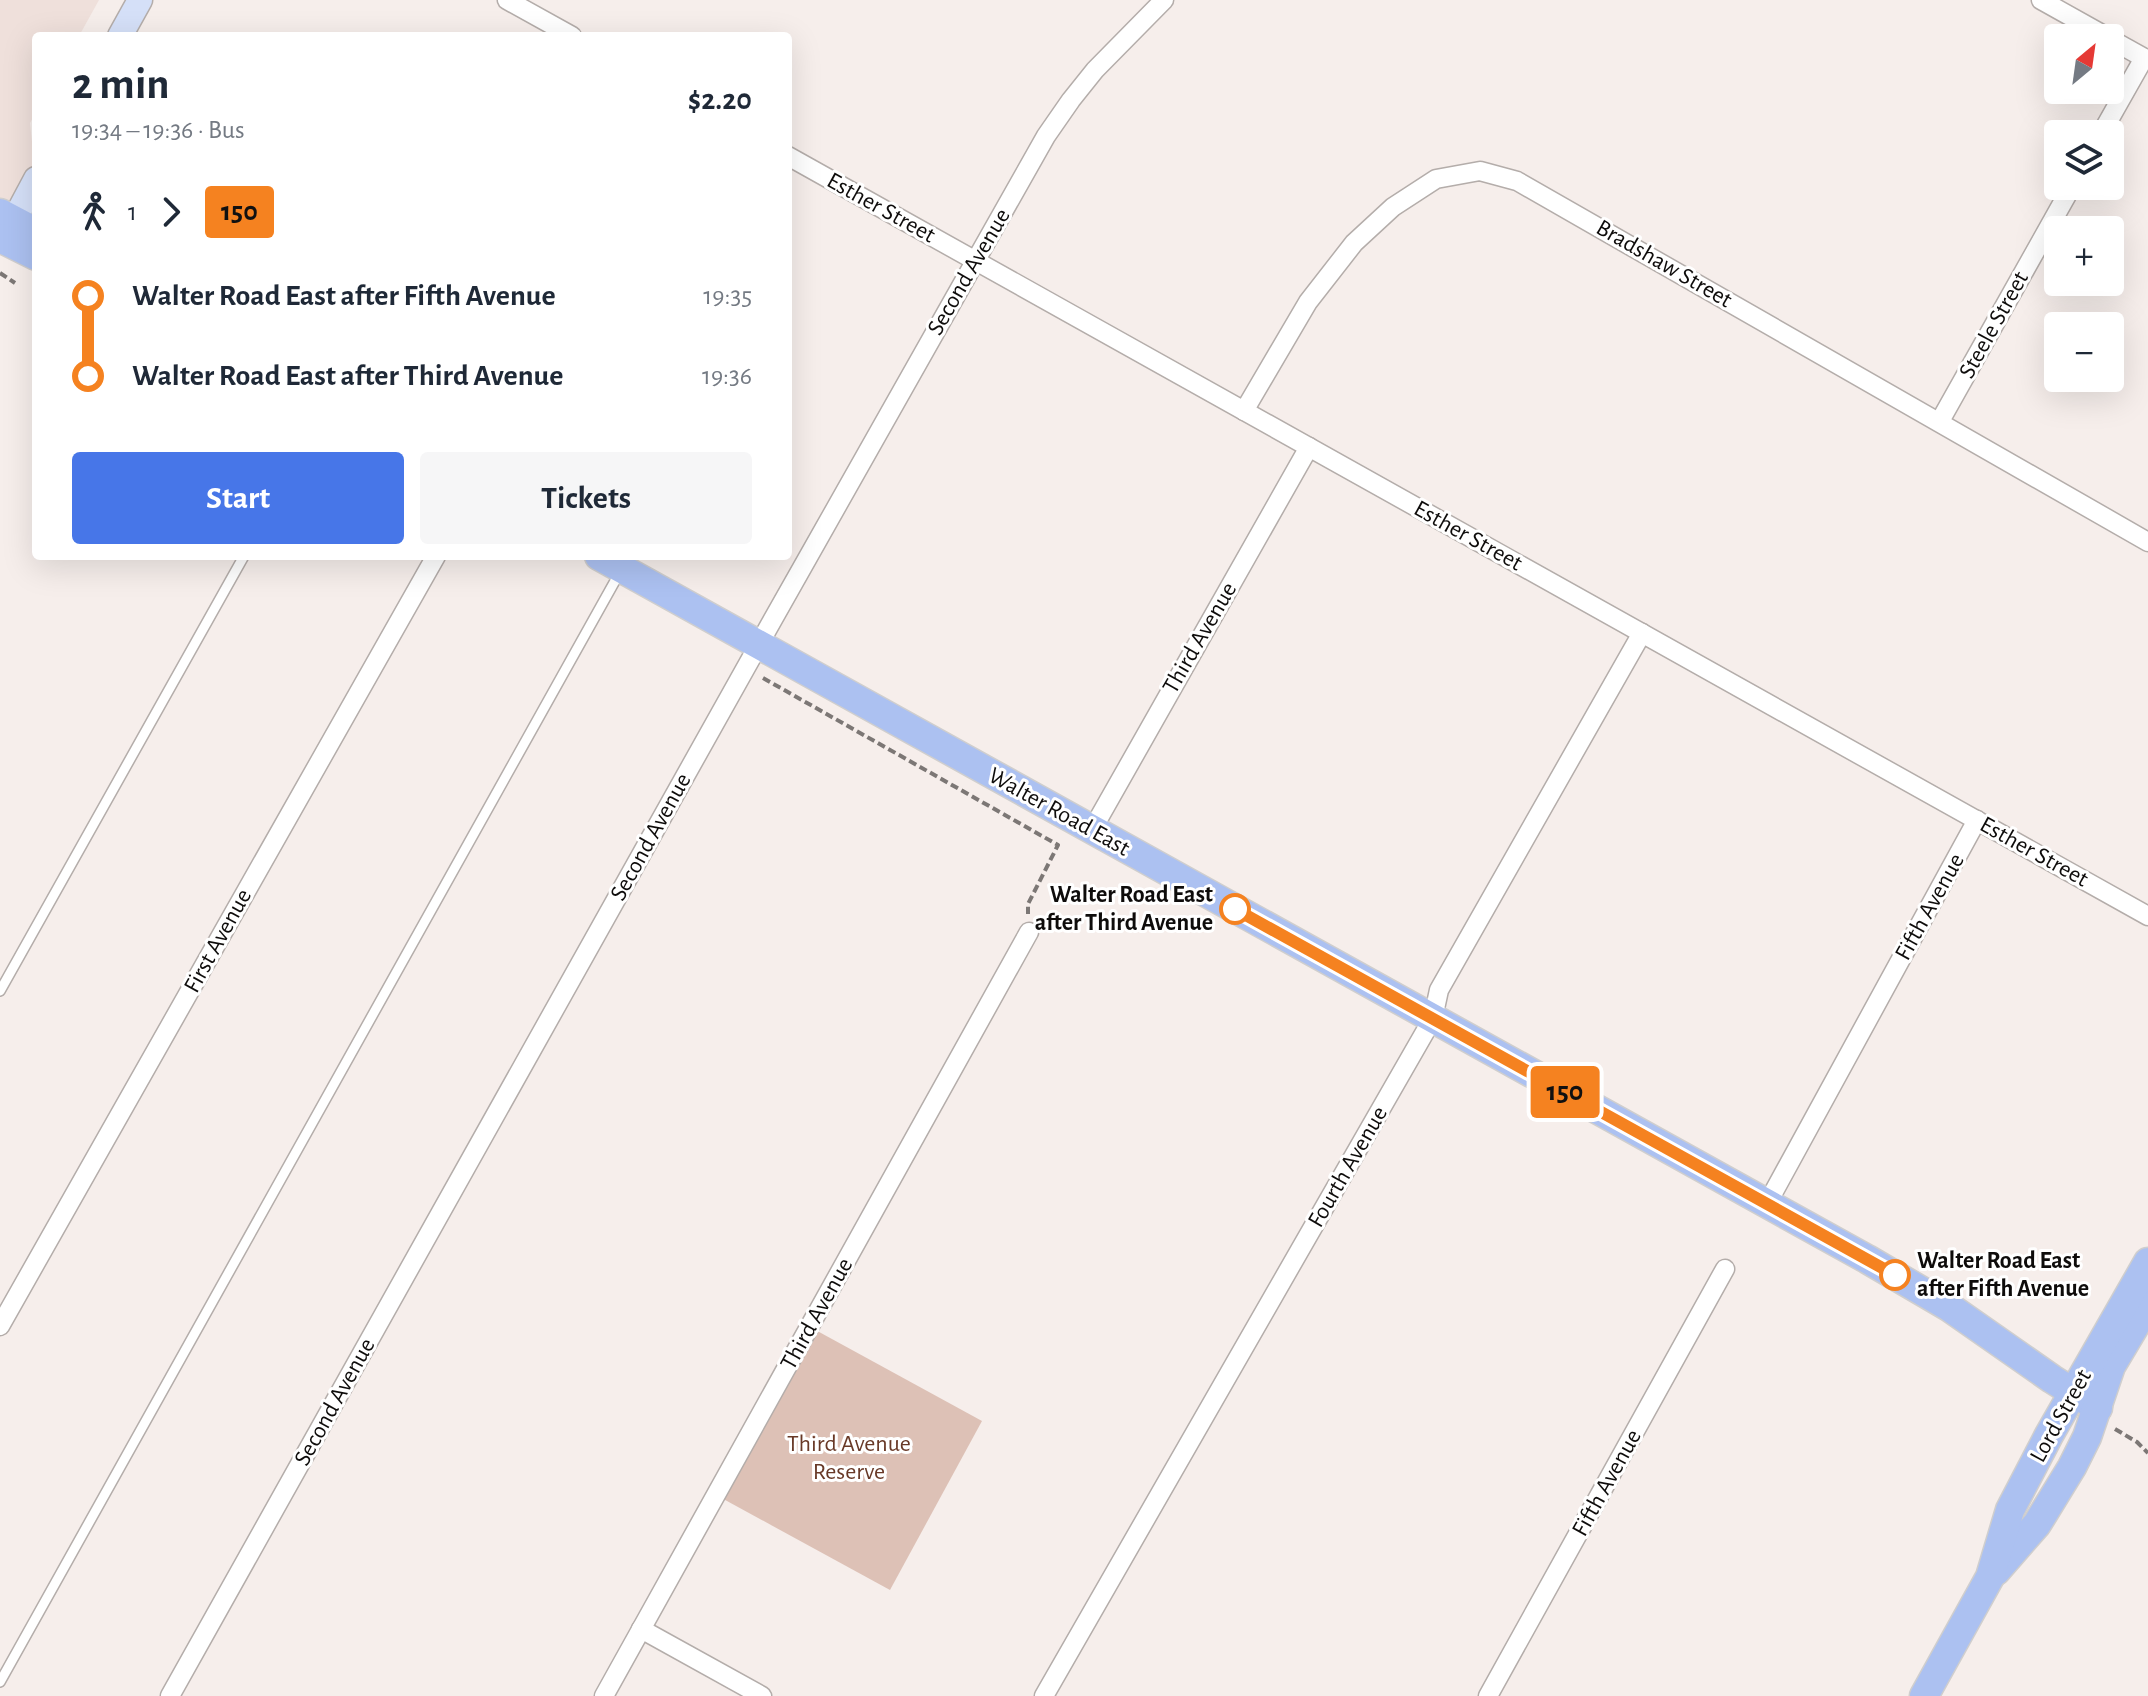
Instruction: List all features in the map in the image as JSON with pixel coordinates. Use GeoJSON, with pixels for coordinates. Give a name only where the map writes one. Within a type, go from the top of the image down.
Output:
{"type":"FeatureCollection","features":[{"type":"Feature","properties":{"kind":"main road"},"geometry":{"type":"LineString","coordinates":[[9,231],[32,252]]}},
{"type":"Feature","properties":{"kind":"main road","name":"Walter Road East"},"geometry":{"type":"LineString","coordinates":[[610,562],[752,657],[1092,830],[1867,1259],[1949,1307],[2103,1417]]}},
{"type":"Feature","properties":{"kind":"main road","name":"Lord Street"},"geometry":{"type":"LineString","coordinates":[[1924,1696],[1990,1577],[2010,1510],[2148,1262]]}},
{"type":"Feature","properties":{"kind":"main road","name":"Lord Street"},"geometry":{"type":"LineString","coordinates":[[1990,1577],[2037,1524],[2087,1437],[2103,1417],[2111,1366],[2148,1304]]}},
{"type":"Feature","properties":{"kind":"street"},"geometry":{"type":"LineString","coordinates":[[122,32],[140,0]]}},
{"type":"Feature","properties":{"kind":"street"},"geometry":{"type":"LineString","coordinates":[[507,0],[565,32]]}},
{"type":"Feature","properties":{"kind":"street","name":"Second Avenue"},"geometry":{"type":"LineString","coordinates":[[170,1696],[1046,136],[1095,70],[1164,0]]}},
{"type":"Feature","properties":{"kind":"street"},"geometry":{"type":"LineString","coordinates":[[2041,0],[2084,24]]}},
{"type":"Feature","properties":{"kind":"street"},"geometry":{"type":"LineString","coordinates":[[2109,120],[2146,59],[2124,47]]}},
{"type":"Feature","properties":{"kind":"street","name":"Esther Street"},"geometry":{"type":"LineString","coordinates":[[792,158],[2148,916]]}},
{"type":"Feature","properties":{"kind":"street","name":"Bradshaw Street"},"geometry":{"type":"LineString","coordinates":[[1244,411],[1308,302],[1354,243],[1393,207],[1436,179],[1480,171],[1517,181],[2148,542]]}},
{"type":"Feature","properties":{"kind":"street"},"geometry":{"type":"LineString","coordinates":[[9,231],[32,187]]}},
{"type":"Feature","properties":{"kind":"street","name":"Steele Street"},"geometry":{"type":"LineString","coordinates":[[1940,421],[2064,200]]}},
{"type":"Feature","properties":{"kind":"street","name":"Third Avenue"},"geometry":{"type":"LineString","coordinates":[[1092,830],[1309,447]]}},
{"type":"Feature","properties":{"kind":"street","name":"First Avenue"},"geometry":{"type":"LineString","coordinates":[[0,1326],[434,560]]}},
{"type":"Feature","properties":{"kind":"street","name":"Fourth Avenue"},"geometry":{"type":"LineString","coordinates":[[1044,1696],[1433,1018],[1439,990],[1642,633]]}},
{"type":"Feature","properties":{"kind":"street","name":"Fifth Avenue"},"geometry":{"type":"LineString","coordinates":[[1767,1204],[1977,820]]}},
{"type":"Feature","properties":{"kind":"street","name":"Third Avenue"},"geometry":{"type":"LineString","coordinates":[[604,1696],[1029,932]]}},
{"type":"Feature","properties":{"kind":"street","name":"Fifth Avenue"},"geometry":{"type":"LineString","coordinates":[[1488,1696],[1725,1269]]}},
{"type":"Feature","properties":{"kind":"street"},"geometry":{"type":"LineString","coordinates":[[641,1629],[762,1696]]}},
{"type":"Feature","properties":{"kind":"lane"},"geometry":{"type":"LineString","coordinates":[[0,991],[242,560]]}},
{"type":"Feature","properties":{"kind":"lane"},"geometry":{"type":"LineString","coordinates":[[0,1682],[610,562]]}},
{"type":"Feature","properties":{"kind":"path"},"geometry":{"type":"LineString","coordinates":[[0,273],[15,283]]}},
{"type":"Feature","properties":{"kind":"path"},"geometry":{"type":"LineString","coordinates":[[752,657],[1058,845],[1028,904],[1029,932]]}},
{"type":"Feature","properties":{"kind":"path"},"geometry":{"type":"LineString","coordinates":[[2103,1417],[2148,1453]]}},
{"type":"Feature","properties":{"kind":"shaded area"},"geometry":{"type":"Polygon","coordinates":[[[0,0],[99,0],[81,32],[32,32],[32,184],[0,213],[0,0]]]}},
{"type":"Feature","properties":{"kind":"green space","name":"Third Avenue Reserve"},"geometry":{"type":"Polygon","coordinates":[[[810,1327],[982,1421],[890,1590],[716,1495],[810,1327]]]}},
{"type":"Feature","properties":{"kind":"bus line","name":"150"},"geometry":{"type":"LineString","coordinates":[[1235,909],[1895,1275]]}},
{"type":"Feature","properties":{"kind":"place","name":"Walter Road East after Third Avenue"},"geometry":{"type":"Point","coordinates":[1235,909]}},
{"type":"Feature","properties":{"kind":"place","name":"Walter Road East after Fifth Avenue"},"geometry":{"type":"Point","coordinates":[1895,1275]}}]}
